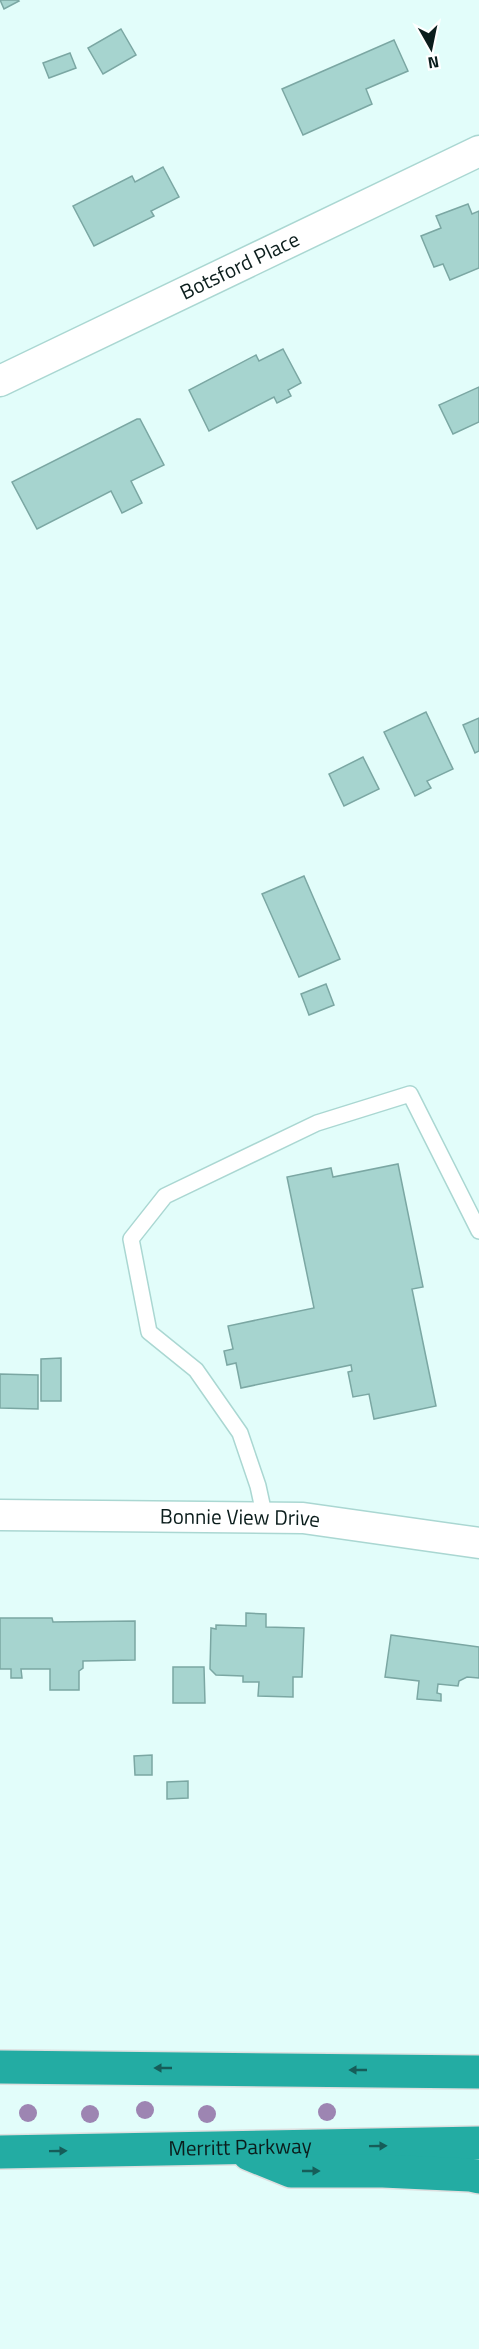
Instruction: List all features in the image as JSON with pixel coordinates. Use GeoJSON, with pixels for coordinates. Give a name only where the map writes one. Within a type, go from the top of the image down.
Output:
{"type":"FeatureCollection","features":[{"type":"Feature","properties":{"kind":"highway"},"geometry":{"type":"LineString","coordinates":[[408,2070],[479,2057]]}},
{"type":"Feature","properties":{"kind":"highway"},"geometry":{"type":"LineString","coordinates":[[0,2067],[479,2072]]}},
{"type":"Feature","properties":{"kind":"highway","name":"Merritt Parkway"},"geometry":{"type":"LineString","coordinates":[[0,2152],[479,2143]]}},
{"type":"Feature","properties":{"kind":"highway"},"geometry":{"type":"LineString","coordinates":[[236,2149],[291,2171],[382,2171],[479,2177]]}},
{"type":"Feature","properties":{"kind":"street","name":"Botsford Place"},"geometry":{"type":"LineString","coordinates":[[0,381],[479,151]]}},
{"type":"Feature","properties":{"kind":"street","name":"Bonnie View Drive"},"geometry":{"type":"LineString","coordinates":[[0,1515],[303,1518],[479,1543]]}},
{"type":"Feature","properties":{"kind":"lane"},"geometry":{"type":"LineString","coordinates":[[265,1518],[258,1486],[240,1433],[196,1370],[150,1332],[131,1239],[165,1196],[317,1123],[410,1094],[479,1231]]}},
{"type":"Feature","properties":{"kind":"building"},"geometry":{"type":"Polygon","coordinates":[[[0,0],[18,0],[19,1],[4,9],[0,0]]]}},
{"type":"Feature","properties":{"kind":"building"},"geometry":{"type":"Polygon","coordinates":[[[121,29],[136,55],[103,74],[88,48],[121,29]]]}},
{"type":"Feature","properties":{"kind":"building"},"geometry":{"type":"Polygon","coordinates":[[[394,40],[408,71],[366,89],[372,104],[303,135],[282,89],[394,40]]]}},
{"type":"Feature","properties":{"kind":"building"},"geometry":{"type":"Polygon","coordinates":[[[70,53],[76,68],[49,78],[43,63],[70,53]]]}},
{"type":"Feature","properties":{"kind":"building"},"geometry":{"type":"Polygon","coordinates":[[[163,167],[179,197],[151,211],[154,216],[94,246],[73,206],[132,176],[135,182],[163,167]]]}},
{"type":"Feature","properties":{"kind":"building"},"geometry":{"type":"Polygon","coordinates":[[[468,204],[472,214],[479,211],[479,268],[450,280],[443,264],[434,267],[421,236],[441,228],[436,216],[468,204]]]}},
{"type":"Feature","properties":{"kind":"building"},"geometry":{"type":"Polygon","coordinates":[[[283,349],[301,383],[288,390],[291,396],[277,403],[274,397],[209,431],[189,390],[256,355],[259,361],[283,349]]]}},
{"type":"Feature","properties":{"kind":"building"},"geometry":{"type":"Polygon","coordinates":[[[479,387],[479,422],[453,434],[439,405],[479,387]]]}},
{"type":"Feature","properties":{"kind":"building"},"geometry":{"type":"Polygon","coordinates":[[[140,419],[164,465],[131,481],[142,503],[122,513],[111,491],[37,529],[12,482],[140,419]]]}},
{"type":"Feature","properties":{"kind":"building"},"geometry":{"type":"Polygon","coordinates":[[[426,712],[453,769],[427,781],[431,788],[415,796],[384,732],[426,712]]]}},
{"type":"Feature","properties":{"kind":"building"},"geometry":{"type":"Polygon","coordinates":[[[479,718],[479,751],[475,753],[463,725],[479,718]]]}},
{"type":"Feature","properties":{"kind":"building"},"geometry":{"type":"Polygon","coordinates":[[[363,757],[379,789],[344,806],[329,774],[363,757]]]}},
{"type":"Feature","properties":{"kind":"building"},"geometry":{"type":"Polygon","coordinates":[[[304,876],[340,959],[299,977],[262,894],[304,876]]]}},
{"type":"Feature","properties":{"kind":"building"},"geometry":{"type":"Polygon","coordinates":[[[326,984],[334,1005],[309,1015],[301,994],[326,984]]]}},
{"type":"Feature","properties":{"kind":"building"},"geometry":{"type":"Polygon","coordinates":[[[398,1164],[423,1287],[412,1289],[436,1406],[374,1419],[369,1394],[353,1397],[348,1372],[352,1371],[351,1365],[241,1388],[236,1363],[227,1365],[224,1351],[233,1349],[228,1326],[314,1308],[287,1177],[331,1168],[333,1177],[398,1164]]]}},
{"type":"Feature","properties":{"kind":"building"},"geometry":{"type":"Polygon","coordinates":[[[61,1358],[61,1401],[41,1401],[41,1359],[61,1358]]]}},
{"type":"Feature","properties":{"kind":"building"},"geometry":{"type":"Polygon","coordinates":[[[0,1374],[38,1375],[38,1409],[0,1408],[0,1374]]]}},
{"type":"Feature","properties":{"kind":"building"},"geometry":{"type":"Polygon","coordinates":[[[246,1613],[266,1614],[266,1627],[304,1628],[302,1677],[293,1677],[293,1697],[258,1696],[259,1682],[243,1682],[243,1676],[216,1675],[210,1669],[211,1628],[216,1629],[216,1625],[246,1626],[246,1613]]]}},
{"type":"Feature","properties":{"kind":"building"},"geometry":{"type":"Polygon","coordinates":[[[0,1618],[52,1618],[53,1622],[135,1621],[135,1660],[83,1661],[83,1668],[79,1671],[79,1690],[50,1690],[50,1669],[21,1669],[22,1678],[11,1678],[11,1669],[0,1669],[0,1618]]]}},
{"type":"Feature","properties":{"kind":"building"},"geometry":{"type":"Polygon","coordinates":[[[391,1635],[479,1647],[479,1678],[467,1677],[459,1681],[458,1686],[438,1684],[437,1693],[441,1694],[441,1701],[417,1699],[419,1681],[385,1677],[391,1635]]]}},
{"type":"Feature","properties":{"kind":"building"},"geometry":{"type":"Polygon","coordinates":[[[173,1667],[204,1667],[205,1703],[173,1703],[173,1667]]]}},
{"type":"Feature","properties":{"kind":"building"},"geometry":{"type":"Polygon","coordinates":[[[152,1755],[152,1775],[135,1775],[134,1756],[152,1755]]]}},
{"type":"Feature","properties":{"kind":"building"},"geometry":{"type":"Polygon","coordinates":[[[188,1781],[188,1798],[167,1799],[167,1782],[188,1781]]]}}]}
